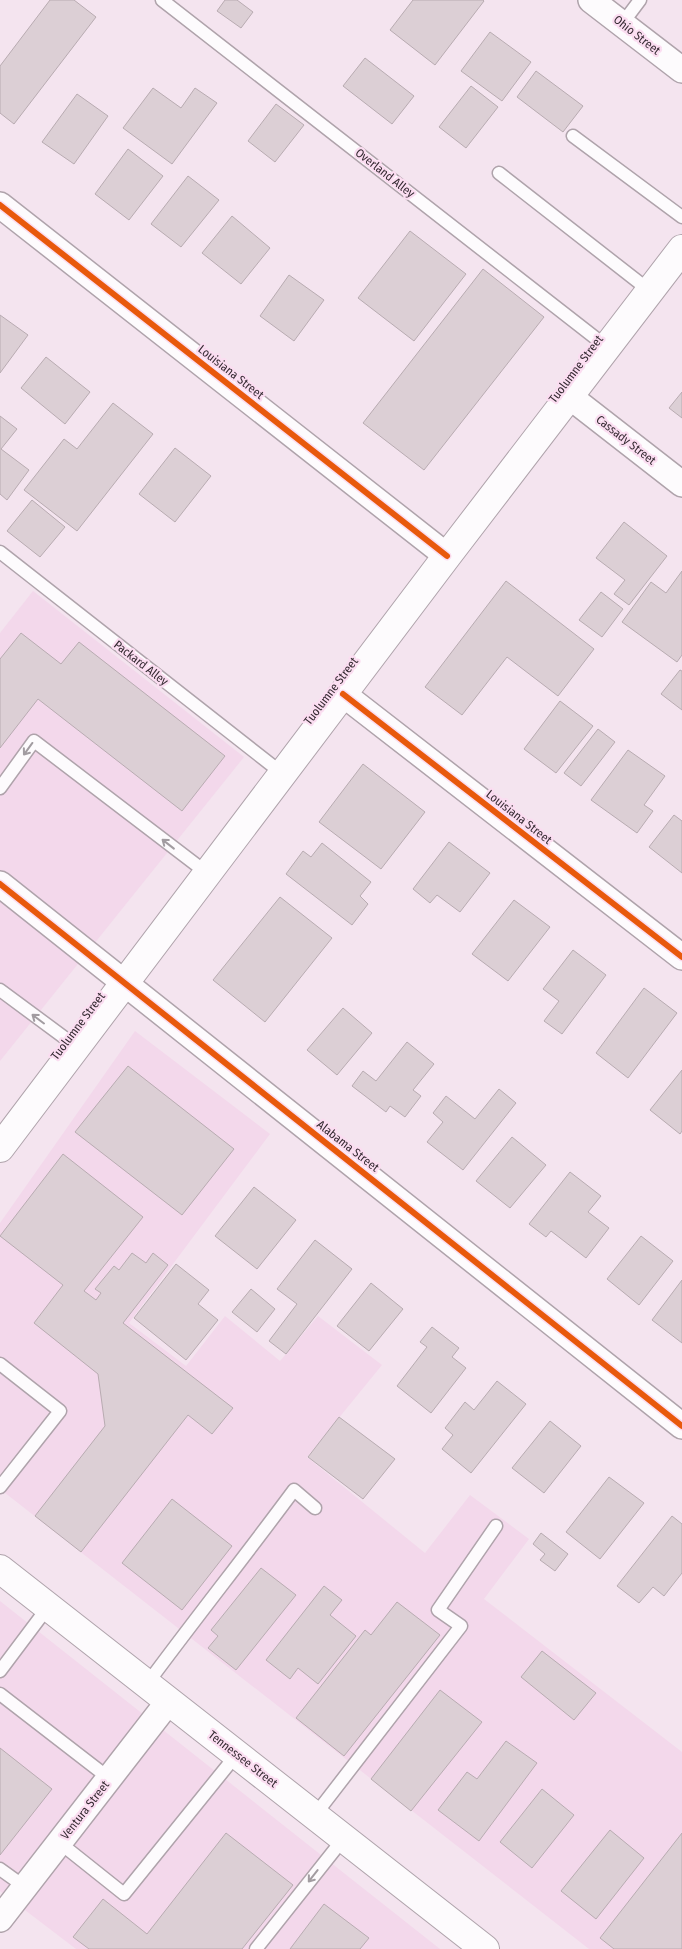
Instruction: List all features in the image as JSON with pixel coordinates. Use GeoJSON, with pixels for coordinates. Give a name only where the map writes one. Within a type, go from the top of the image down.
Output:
{"type":"FeatureCollection","features":[{"type":"Feature","properties":{"kind":"main road","name":"Tuolumne Street"},"geometry":{"type":"LineString","coordinates":[[0,1148],[447,556],[682,249]]}},
{"type":"Feature","properties":{"kind":"main road","name":"Tennessee Street"},"geometry":{"type":"LineString","coordinates":[[0,1569],[485,1949]]}},
{"type":"Feature","properties":{"kind":"street","name":"Ohio Street"},"geometry":{"type":"LineString","coordinates":[[591,0],[682,70]]}},
{"type":"Feature","properties":{"kind":"street","name":"Louisiana Street"},"geometry":{"type":"LineString","coordinates":[[0,205],[447,556]]}},
{"type":"Feature","properties":{"kind":"street","name":"Cassady Street"},"geometry":{"type":"LineString","coordinates":[[570,396],[682,484]]}},
{"type":"Feature","properties":{"kind":"street","name":"Louisiana Street"},"geometry":{"type":"LineString","coordinates":[[343,694],[682,958]]}},
{"type":"Feature","properties":{"kind":"street","name":"Alabama Street"},"geometry":{"type":"LineString","coordinates":[[0,884],[682,1426]]}},
{"type":"Feature","properties":{"kind":"street","name":"Ventura Street"},"geometry":{"type":"LineString","coordinates":[[0,1919],[169,1701]]}},
{"type":"Feature","properties":{"kind":"lane","name":"Overland Alley"},"geometry":{"type":"LineString","coordinates":[[162,0],[607,347]]}},
{"type":"Feature","properties":{"kind":"lane"},"geometry":{"type":"LineString","coordinates":[[622,24],[640,0]]}},
{"type":"Feature","properties":{"kind":"lane"},"geometry":{"type":"LineString","coordinates":[[573,136],[682,217]]}},
{"type":"Feature","properties":{"kind":"lane"},"geometry":{"type":"LineString","coordinates":[[499,173],[650,291]]}},
{"type":"Feature","properties":{"kind":"lane","name":"Packard Alley"},"geometry":{"type":"LineString","coordinates":[[0,552],[283,774]]}},
{"type":"Feature","properties":{"kind":"lane"},"geometry":{"type":"LineString","coordinates":[[0,788],[34,741],[207,874]]}},
{"type":"Feature","properties":{"kind":"lane"},"geometry":{"type":"LineString","coordinates":[[0,990],[77,1047]]}},
{"type":"Feature","properties":{"kind":"lane"},"geometry":{"type":"LineString","coordinates":[[0,1364],[60,1411],[0,1487]]}},
{"type":"Feature","properties":{"kind":"lane"},"geometry":{"type":"LineString","coordinates":[[147,1684],[294,1490],[315,1508]]}},
{"type":"Feature","properties":{"kind":"lane"},"geometry":{"type":"LineString","coordinates":[[315,1815],[461,1626],[438,1610],[496,1526]]}},
{"type":"Feature","properties":{"kind":"lane"},"geometry":{"type":"LineString","coordinates":[[0,1671],[48,1607]]}},
{"type":"Feature","properties":{"kind":"lane"},"geometry":{"type":"LineString","coordinates":[[0,1694],[110,1778]]}},
{"type":"Feature","properties":{"kind":"lane"},"geometry":{"type":"LineString","coordinates":[[60,1843],[124,1894],[237,1754]]}},
{"type":"Feature","properties":{"kind":"lane"},"geometry":{"type":"LineString","coordinates":[[256,1949],[344,1838]]}},
{"type":"Feature","properties":{"kind":"lane"},"geometry":{"type":"LineString","coordinates":[[0,1869],[25,1887]]}},
{"type":"Feature","properties":{"kind":"shaded area"},"geometry":{"type":"Polygon","coordinates":[[[33,591],[244,757],[0,1061],[0,633],[33,591]]]}},
{"type":"Feature","properties":{"kind":"shaded area"},"geometry":{"type":"Polygon","coordinates":[[[135,1031],[270,1134],[129,1323],[186,1366],[225,1316],[280,1361],[318,1316],[382,1365],[307,1457],[425,1553],[470,1495],[529,1539],[484,1599],[682,1752],[682,1949],[589,1949],[0,1489],[0,1223],[135,1031]]]}},
{"type":"Feature","properties":{"kind":"shaded area"},"geometry":{"type":"Polygon","coordinates":[[[0,1601],[440,1949],[76,1949],[0,1891],[0,1601]]]}},
{"type":"Feature","properties":{"kind":"building"},"geometry":{"type":"Polygon","coordinates":[[[50,0],[74,0],[96,17],[14,124],[0,113],[0,66],[50,0]]]}},
{"type":"Feature","properties":{"kind":"building"},"geometry":{"type":"Polygon","coordinates":[[[225,0],[237,0],[253,12],[241,28],[217,11],[225,0]]]}},
{"type":"Feature","properties":{"kind":"building"},"geometry":{"type":"Polygon","coordinates":[[[413,0],[484,1],[435,65],[390,30],[413,0]]]}},
{"type":"Feature","properties":{"kind":"building"},"geometry":{"type":"Polygon","coordinates":[[[490,32],[531,62],[502,101],[461,71],[490,32]]]}},
{"type":"Feature","properties":{"kind":"building"},"geometry":{"type":"Polygon","coordinates":[[[365,58],[414,96],[392,124],[343,86],[365,58]]]}},
{"type":"Feature","properties":{"kind":"building"},"geometry":{"type":"Polygon","coordinates":[[[536,71],[583,106],[563,132],[517,97],[536,71]]]}},
{"type":"Feature","properties":{"kind":"building"},"geometry":{"type":"Polygon","coordinates":[[[471,86],[498,107],[466,148],[439,127],[471,86]]]}},
{"type":"Feature","properties":{"kind":"building"},"geometry":{"type":"Polygon","coordinates":[[[153,88],[181,108],[195,88],[217,103],[172,164],[123,128],[153,88]]]}},
{"type":"Feature","properties":{"kind":"building"},"geometry":{"type":"Polygon","coordinates":[[[77,94],[108,116],[74,164],[42,142],[77,94]]]}},
{"type":"Feature","properties":{"kind":"building"},"geometry":{"type":"Polygon","coordinates":[[[276,104],[304,125],[275,162],[248,141],[276,104]]]}},
{"type":"Feature","properties":{"kind":"building"},"geometry":{"type":"Polygon","coordinates":[[[128,149],[163,176],[129,220],[95,194],[128,149]]]}},
{"type":"Feature","properties":{"kind":"building"},"geometry":{"type":"Polygon","coordinates":[[[188,176],[219,200],[181,247],[151,224],[188,176]]]}},
{"type":"Feature","properties":{"kind":"building"},"geometry":{"type":"Polygon","coordinates":[[[232,216],[270,248],[241,284],[202,253],[232,216]]]}},
{"type":"Feature","properties":{"kind":"building"},"geometry":{"type":"Polygon","coordinates":[[[410,231],[466,274],[414,341],[358,298],[410,231]]]}},
{"type":"Feature","properties":{"kind":"building"},"geometry":{"type":"Polygon","coordinates":[[[483,269],[544,317],[424,470],[363,423],[483,269]]]}},
{"type":"Feature","properties":{"kind":"building"},"geometry":{"type":"Polygon","coordinates":[[[289,275],[324,300],[294,341],[260,316],[289,275]]]}},
{"type":"Feature","properties":{"kind":"building"},"geometry":{"type":"Polygon","coordinates":[[[0,315],[28,335],[0,373],[0,315]]]}},
{"type":"Feature","properties":{"kind":"building"},"geometry":{"type":"Polygon","coordinates":[[[46,357],[90,392],[65,424],[21,388],[46,357]]]}},
{"type":"Feature","properties":{"kind":"building"},"geometry":{"type":"Polygon","coordinates":[[[682,392],[682,418],[669,408],[682,392]]]}},
{"type":"Feature","properties":{"kind":"building"},"geometry":{"type":"Polygon","coordinates":[[[113,403],[153,434],[77,531],[24,490],[64,439],[77,449],[113,403]]]}},
{"type":"Feature","properties":{"kind":"building"},"geometry":{"type":"Polygon","coordinates":[[[0,416],[17,429],[1,449],[29,470],[7,500],[0,494],[0,416]]]}},
{"type":"Feature","properties":{"kind":"building"},"geometry":{"type":"Polygon","coordinates":[[[175,448],[211,476],[175,522],[139,494],[175,448]]]}},
{"type":"Feature","properties":{"kind":"building"},"geometry":{"type":"Polygon","coordinates":[[[32,500],[65,527],[40,557],[7,531],[32,500]]]}},
{"type":"Feature","properties":{"kind":"building"},"geometry":{"type":"Polygon","coordinates":[[[624,522],[667,556],[629,605],[614,594],[625,580],[596,558],[624,522]]]}},
{"type":"Feature","properties":{"kind":"building"},"geometry":{"type":"Polygon","coordinates":[[[682,571],[682,655],[677,662],[622,622],[651,582],[666,593],[682,571]]]}},
{"type":"Feature","properties":{"kind":"building"},"geometry":{"type":"Polygon","coordinates":[[[506,581],[594,649],[558,696],[507,657],[462,715],[425,687],[506,581]]]}},
{"type":"Feature","properties":{"kind":"building"},"geometry":{"type":"Polygon","coordinates":[[[601,592],[623,609],[602,637],[579,620],[601,592]]]}},
{"type":"Feature","properties":{"kind":"building"},"geometry":{"type":"Polygon","coordinates":[[[21,633],[61,664],[79,642],[225,756],[182,811],[38,699],[0,748],[0,659],[21,633]]]}},
{"type":"Feature","properties":{"kind":"building"},"geometry":{"type":"Polygon","coordinates":[[[680,670],[682,671],[682,710],[661,694],[680,670]]]}},
{"type":"Feature","properties":{"kind":"building"},"geometry":{"type":"Polygon","coordinates":[[[560,701],[593,726],[556,773],[524,749],[560,701]]]}},
{"type":"Feature","properties":{"kind":"building"},"geometry":{"type":"Polygon","coordinates":[[[598,729],[615,742],[581,786],[564,773],[598,729]]]}},
{"type":"Feature","properties":{"kind":"building"},"geometry":{"type":"Polygon","coordinates":[[[628,750],[665,776],[644,805],[653,811],[637,833],[591,800],[628,750]]]}},
{"type":"Feature","properties":{"kind":"building"},"geometry":{"type":"Polygon","coordinates":[[[363,764],[425,812],[381,869],[319,822],[363,764]]]}},
{"type":"Feature","properties":{"kind":"building"},"geometry":{"type":"Polygon","coordinates":[[[674,815],[682,821],[682,873],[649,847],[674,815]]]}},
{"type":"Feature","properties":{"kind":"building"},"geometry":{"type":"Polygon","coordinates":[[[449,842],[490,873],[460,912],[437,895],[430,903],[413,889],[449,842]]]}},
{"type":"Feature","properties":{"kind":"building"},"geometry":{"type":"Polygon","coordinates":[[[322,843],[371,882],[360,896],[368,904],[352,925],[286,874],[303,851],[311,857],[322,843]]]}},
{"type":"Feature","properties":{"kind":"building"},"geometry":{"type":"Polygon","coordinates":[[[280,897],[332,938],[265,1022],[213,980],[280,897]]]}},
{"type":"Feature","properties":{"kind":"building"},"geometry":{"type":"Polygon","coordinates":[[[514,900],[550,927],[508,981],[472,954],[514,900]]]}},
{"type":"Feature","properties":{"kind":"building"},"geometry":{"type":"Polygon","coordinates":[[[573,950],[606,975],[562,1034],[544,1021],[559,1001],[543,989],[573,950]]]}},
{"type":"Feature","properties":{"kind":"building"},"geometry":{"type":"Polygon","coordinates":[[[644,988],[677,1013],[628,1078],[596,1053],[644,988]]]}},
{"type":"Feature","properties":{"kind":"building"},"geometry":{"type":"Polygon","coordinates":[[[343,1008],[372,1033],[337,1075],[307,1050],[343,1008]]]}},
{"type":"Feature","properties":{"kind":"building"},"geometry":{"type":"Polygon","coordinates":[[[407,1042],[434,1064],[413,1090],[421,1096],[405,1117],[390,1106],[386,1112],[352,1086],[363,1071],[376,1081],[407,1042]]]}},
{"type":"Feature","properties":{"kind":"building"},"geometry":{"type":"Polygon","coordinates":[[[128,1066],[234,1149],[182,1215],[75,1132],[128,1066]]]}},
{"type":"Feature","properties":{"kind":"building"},"geometry":{"type":"Polygon","coordinates":[[[682,1070],[682,1131],[680,1134],[650,1110],[682,1070]]]}},
{"type":"Feature","properties":{"kind":"building"},"geometry":{"type":"Polygon","coordinates":[[[499,1089],[516,1103],[463,1170],[427,1142],[443,1122],[433,1113],[446,1096],[475,1119],[499,1089]]]}},
{"type":"Feature","properties":{"kind":"building"},"geometry":{"type":"Polygon","coordinates":[[[512,1137],[546,1165],[510,1208],[476,1181],[512,1137]]]}},
{"type":"Feature","properties":{"kind":"building"},"geometry":{"type":"Polygon","coordinates":[[[63,1154],[143,1217],[84,1291],[96,1300],[101,1293],[95,1289],[114,1266],[119,1270],[132,1253],[146,1263],[153,1253],[168,1265],[123,1323],[233,1408],[212,1434],[188,1415],[81,1552],[35,1516],[105,1426],[98,1374],[34,1323],[63,1285],[0,1236],[63,1154]]]}},
{"type":"Feature","properties":{"kind":"building"},"geometry":{"type":"Polygon","coordinates":[[[570,1172],[601,1196],[588,1212],[609,1228],[586,1258],[551,1231],[546,1237],[529,1224],[570,1172]]]}},
{"type":"Feature","properties":{"kind":"building"},"geometry":{"type":"Polygon","coordinates":[[[254,1187],[296,1220],[257,1269],[215,1236],[254,1187]]]}},
{"type":"Feature","properties":{"kind":"building"},"geometry":{"type":"Polygon","coordinates":[[[641,1236],[673,1261],[639,1305],[607,1279],[641,1236]]]}},
{"type":"Feature","properties":{"kind":"building"},"geometry":{"type":"Polygon","coordinates":[[[315,1240],[352,1269],[286,1354],[269,1341],[297,1304],[277,1289],[315,1240]]]}},
{"type":"Feature","properties":{"kind":"building"},"geometry":{"type":"Polygon","coordinates":[[[176,1264],[209,1290],[198,1304],[218,1320],[186,1360],[134,1318],[176,1264]]]}},
{"type":"Feature","properties":{"kind":"building"},"geometry":{"type":"Polygon","coordinates":[[[682,1280],[682,1343],[652,1320],[682,1280]]]}},
{"type":"Feature","properties":{"kind":"building"},"geometry":{"type":"Polygon","coordinates":[[[371,1283],[403,1309],[369,1351],[337,1326],[371,1283]]]}},
{"type":"Feature","properties":{"kind":"building"},"geometry":{"type":"Polygon","coordinates":[[[251,1289],[275,1309],[257,1332],[232,1312],[251,1289]]]}},
{"type":"Feature","properties":{"kind":"building"},"geometry":{"type":"Polygon","coordinates":[[[432,1327],[459,1348],[452,1357],[466,1368],[431,1413],[397,1386],[427,1347],[420,1342],[432,1327]]]}},
{"type":"Feature","properties":{"kind":"building"},"geometry":{"type":"Polygon","coordinates":[[[497,1381],[526,1404],[471,1473],[442,1449],[453,1435],[445,1428],[465,1402],[474,1410],[497,1381]]]}},
{"type":"Feature","properties":{"kind":"building"},"geometry":{"type":"Polygon","coordinates":[[[339,1417],[395,1459],[363,1499],[308,1457],[339,1417]]]}},
{"type":"Feature","properties":{"kind":"building"},"geometry":{"type":"Polygon","coordinates":[[[550,1421],[581,1446],[544,1493],[512,1468],[550,1421]]]}},
{"type":"Feature","properties":{"kind":"building"},"geometry":{"type":"Polygon","coordinates":[[[609,1477],[644,1503],[600,1559],[566,1532],[609,1477]]]}},
{"type":"Feature","properties":{"kind":"building"},"geometry":{"type":"Polygon","coordinates":[[[172,1499],[232,1546],[182,1610],[122,1563],[172,1499]]]}},
{"type":"Feature","properties":{"kind":"building"},"geometry":{"type":"Polygon","coordinates":[[[672,1516],[682,1524],[682,1573],[664,1596],[653,1587],[639,1603],[617,1586],[672,1516]]]}},
{"type":"Feature","properties":{"kind":"building"},"geometry":{"type":"Polygon","coordinates":[[[541,1533],[568,1554],[555,1571],[540,1560],[545,1554],[533,1544],[541,1533]]]}},
{"type":"Feature","properties":{"kind":"building"},"geometry":{"type":"Polygon","coordinates":[[[261,1568],[296,1595],[236,1670],[208,1648],[218,1636],[211,1630],[261,1568]]]}},
{"type":"Feature","properties":{"kind":"building"},"geometry":{"type":"Polygon","coordinates":[[[324,1586],[342,1600],[330,1615],[356,1636],[318,1684],[298,1668],[290,1679],[266,1660],[324,1586]]]}},
{"type":"Feature","properties":{"kind":"building"},"geometry":{"type":"Polygon","coordinates":[[[397,1602],[440,1635],[344,1756],[296,1718],[365,1630],[371,1635],[397,1602]]]}},
{"type":"Feature","properties":{"kind":"building"},"geometry":{"type":"Polygon","coordinates":[[[542,1651],[596,1693],[574,1720],[521,1677],[542,1651]]]}},
{"type":"Feature","properties":{"kind":"building"},"geometry":{"type":"Polygon","coordinates":[[[440,1690],[482,1722],[411,1811],[371,1779],[440,1690]]]}},
{"type":"Feature","properties":{"kind":"building"},"geometry":{"type":"Polygon","coordinates":[[[506,1741],[537,1763],[479,1841],[438,1810],[467,1772],[477,1779],[506,1741]]]}},
{"type":"Feature","properties":{"kind":"building"},"geometry":{"type":"Polygon","coordinates":[[[0,1748],[52,1789],[0,1855],[0,1748]]]}},
{"type":"Feature","properties":{"kind":"building"},"geometry":{"type":"Polygon","coordinates":[[[542,1789],[574,1815],[532,1868],[500,1842],[542,1789]]]}},
{"type":"Feature","properties":{"kind":"building"},"geometry":{"type":"Polygon","coordinates":[[[610,1830],[644,1858],[596,1919],[561,1891],[610,1830]]]}},
{"type":"Feature","properties":{"kind":"building"},"geometry":{"type":"Polygon","coordinates":[[[226,1833],[293,1885],[242,1949],[89,1949],[73,1937],[103,1899],[147,1934],[226,1833]]]}},
{"type":"Feature","properties":{"kind":"building"},"geometry":{"type":"Polygon","coordinates":[[[682,1833],[682,1949],[614,1949],[600,1938],[682,1833]]]}},
{"type":"Feature","properties":{"kind":"building"},"geometry":{"type":"Polygon","coordinates":[[[324,1904],[369,1938],[360,1949],[290,1949],[324,1904]]]}},
{"type":"Feature","properties":{"kind":"cycle path"},"geometry":{"type":"LineString","coordinates":[[0,205],[447,556]]}},
{"type":"Feature","properties":{"kind":"cycle path"},"geometry":{"type":"LineString","coordinates":[[343,694],[682,957]]}},
{"type":"Feature","properties":{"kind":"cycle path"},"geometry":{"type":"LineString","coordinates":[[0,884],[682,1426]]}}]}
